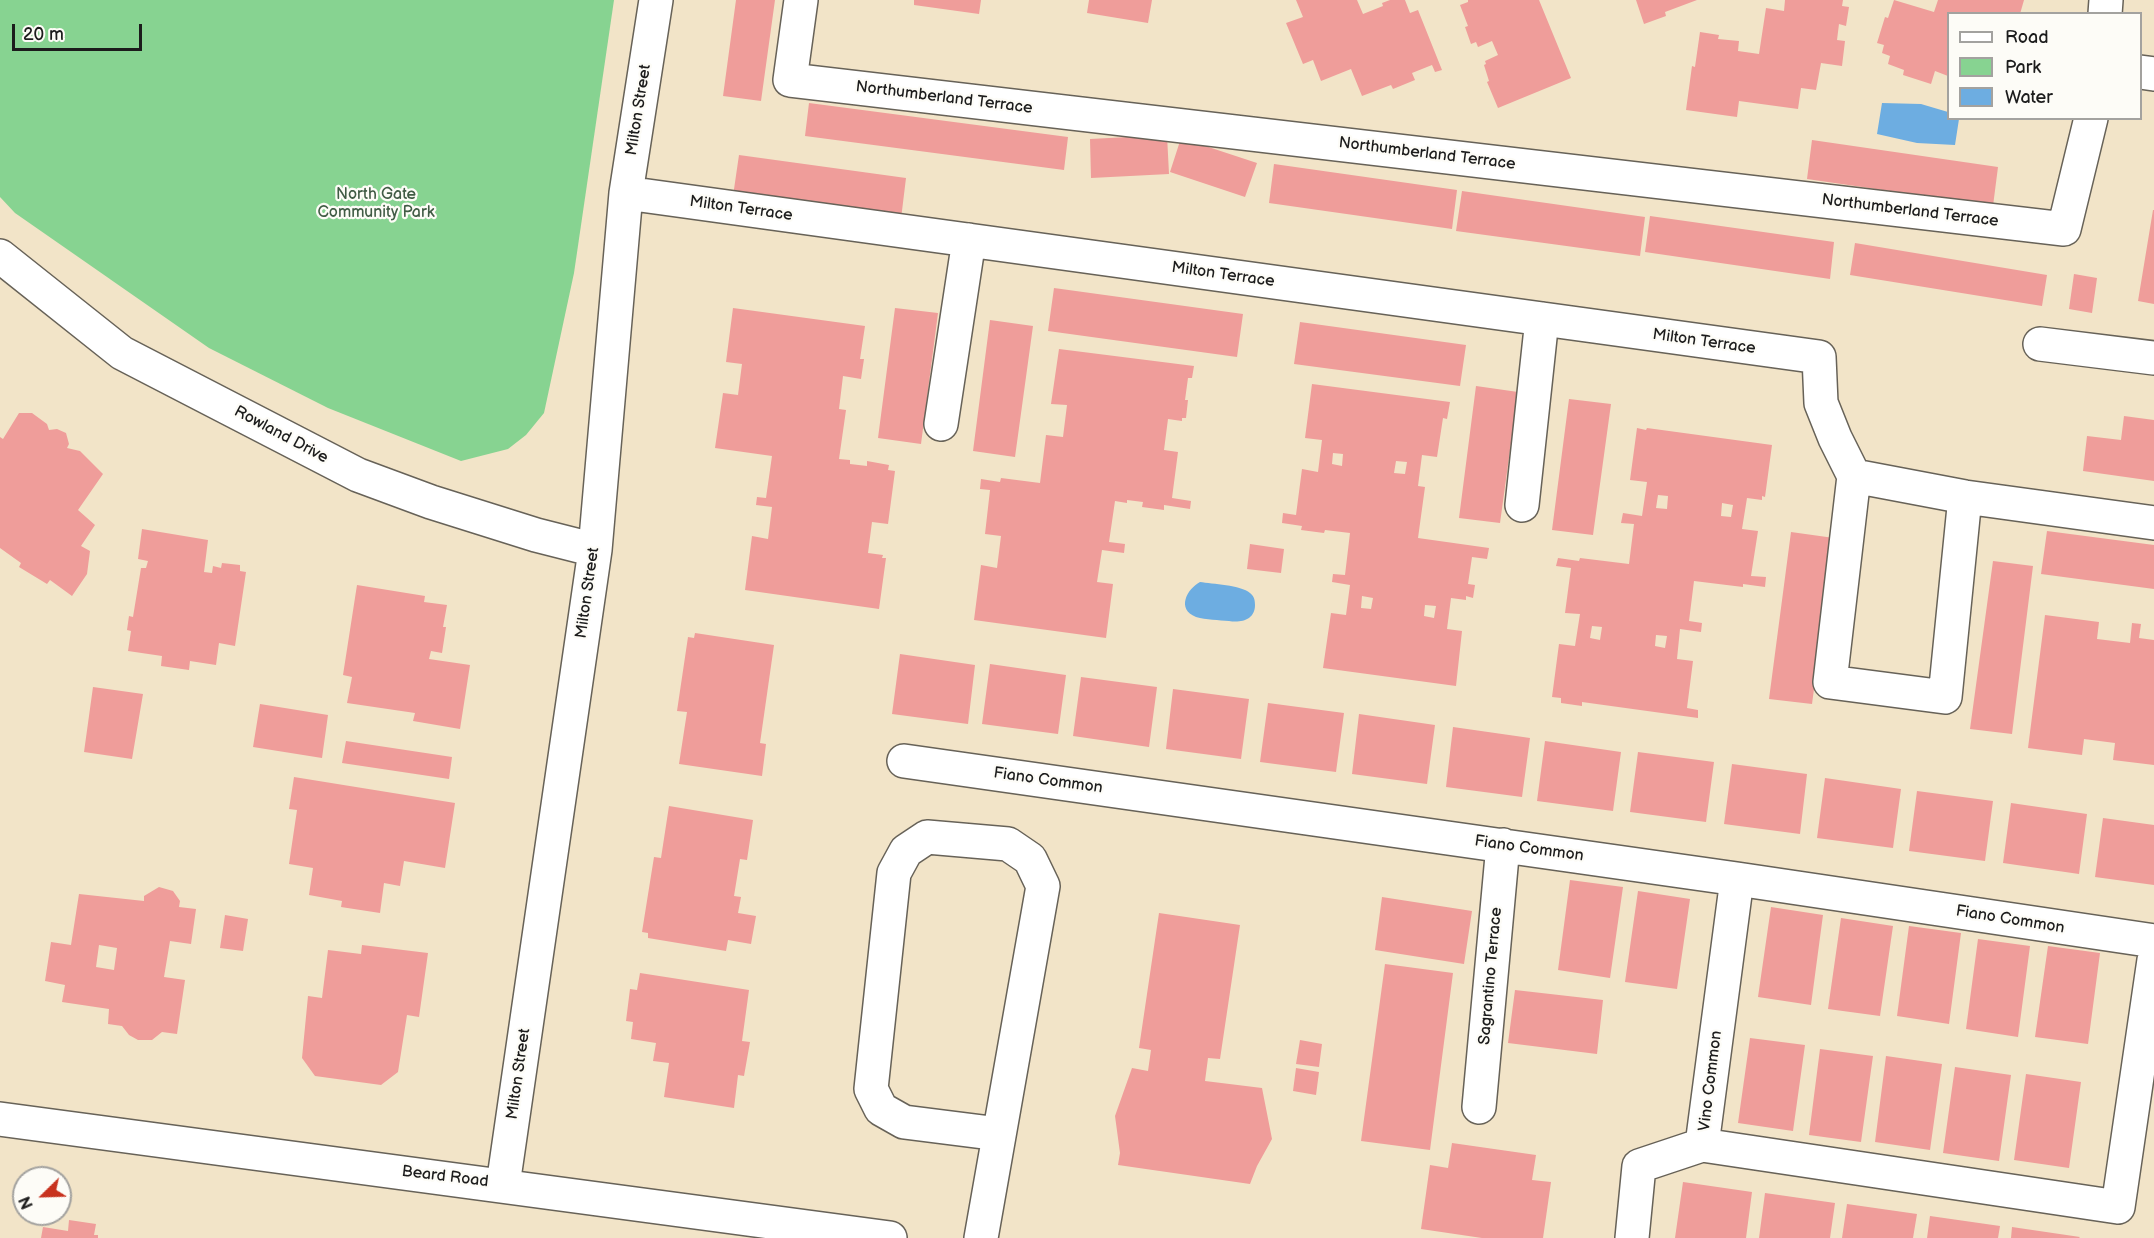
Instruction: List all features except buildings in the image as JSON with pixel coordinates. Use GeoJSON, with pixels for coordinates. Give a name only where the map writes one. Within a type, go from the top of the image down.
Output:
{"type":"FeatureCollection","features":[{"type":"Feature","properties":{"kind":"street","name":"Milton Street"},"geometry":{"type":"LineString","coordinates":[[503,1185],[595,550],[626,193],[656,0]]}},
{"type":"Feature","properties":{"kind":"street","name":"Northumberland Terrace"},"geometry":{"type":"LineString","coordinates":[[801,0],[790,80],[2064,229],[2091,120]]}},
{"type":"Feature","properties":{"kind":"street","name":"Milton Terrace"},"geometry":{"type":"LineString","coordinates":[[626,193],[1819,357],[1821,403],[1854,476]]}},
{"type":"Feature","properties":{"kind":"street"},"geometry":{"type":"LineString","coordinates":[[942,424],[969,240]]}},
{"type":"Feature","properties":{"kind":"street","name":"Rowland Drive"},"geometry":{"type":"LineString","coordinates":[[0,256],[122,353],[358,475],[431,502],[536,535],[595,550]]}},
{"type":"Feature","properties":{"kind":"street"},"geometry":{"type":"LineString","coordinates":[[1522,504],[1542,319]]}},
{"type":"Feature","properties":{"kind":"street"},"geometry":{"type":"LineString","coordinates":[[2040,344],[2154,358]]}},
{"type":"Feature","properties":{"kind":"street"},"geometry":{"type":"LineString","coordinates":[[1965,497],[1945,697],[1830,682],[1854,476],[1965,497],[2154,523]]}},
{"type":"Feature","properties":{"kind":"street","name":"Fiano Common"},"geometry":{"type":"LineString","coordinates":[[904,761],[1503,845],[2154,941]]}},
{"type":"Feature","properties":{"kind":"street"},"geometry":{"type":"LineString","coordinates":[[981,1238],[1043,886],[1030,859],[1008,844],[927,837],[906,851],[894,873],[871,1089],[881,1109],[904,1122],[999,1134]]}},
{"type":"Feature","properties":{"kind":"street","name":"Sagrantino Terrace"},"geometry":{"type":"LineString","coordinates":[[1479,1107],[1503,845]]}},
{"type":"Feature","properties":{"kind":"street","name":"Vino Common"},"geometry":{"type":"LineString","coordinates":[[1632,1238],[1639,1166],[1702,1145],[1737,879]]}},
{"type":"Feature","properties":{"kind":"street"},"geometry":{"type":"LineString","coordinates":[[1702,1145],[2118,1207],[2154,960]]}},
{"type":"Feature","properties":{"kind":"street","name":"Beard Road"},"geometry":{"type":"LineString","coordinates":[[0,1119],[890,1238]]}},
{"type":"Feature","properties":{"kind":"green space","name":"North Gate Community Park"},"geometry":{"type":"Polygon","coordinates":[[[0,0],[614,0],[574,273],[544,413],[526,435],[508,449],[461,461],[328,408],[209,348],[15,213],[0,197],[0,0]]]}},
{"type":"Feature","properties":{"kind":"water"},"geometry":{"type":"Polygon","coordinates":[[[1882,103],[1921,104],[1947,112],[1947,120],[1959,120],[1955,145],[1917,143],[1877,134],[1882,103]]]}},
{"type":"Feature","properties":{"kind":"water"},"geometry":{"type":"Polygon","coordinates":[[[1200,582],[1246,590],[1254,600],[1253,614],[1242,621],[1234,622],[1196,617],[1186,609],[1185,604],[1191,589],[1200,582]]]}}]}
